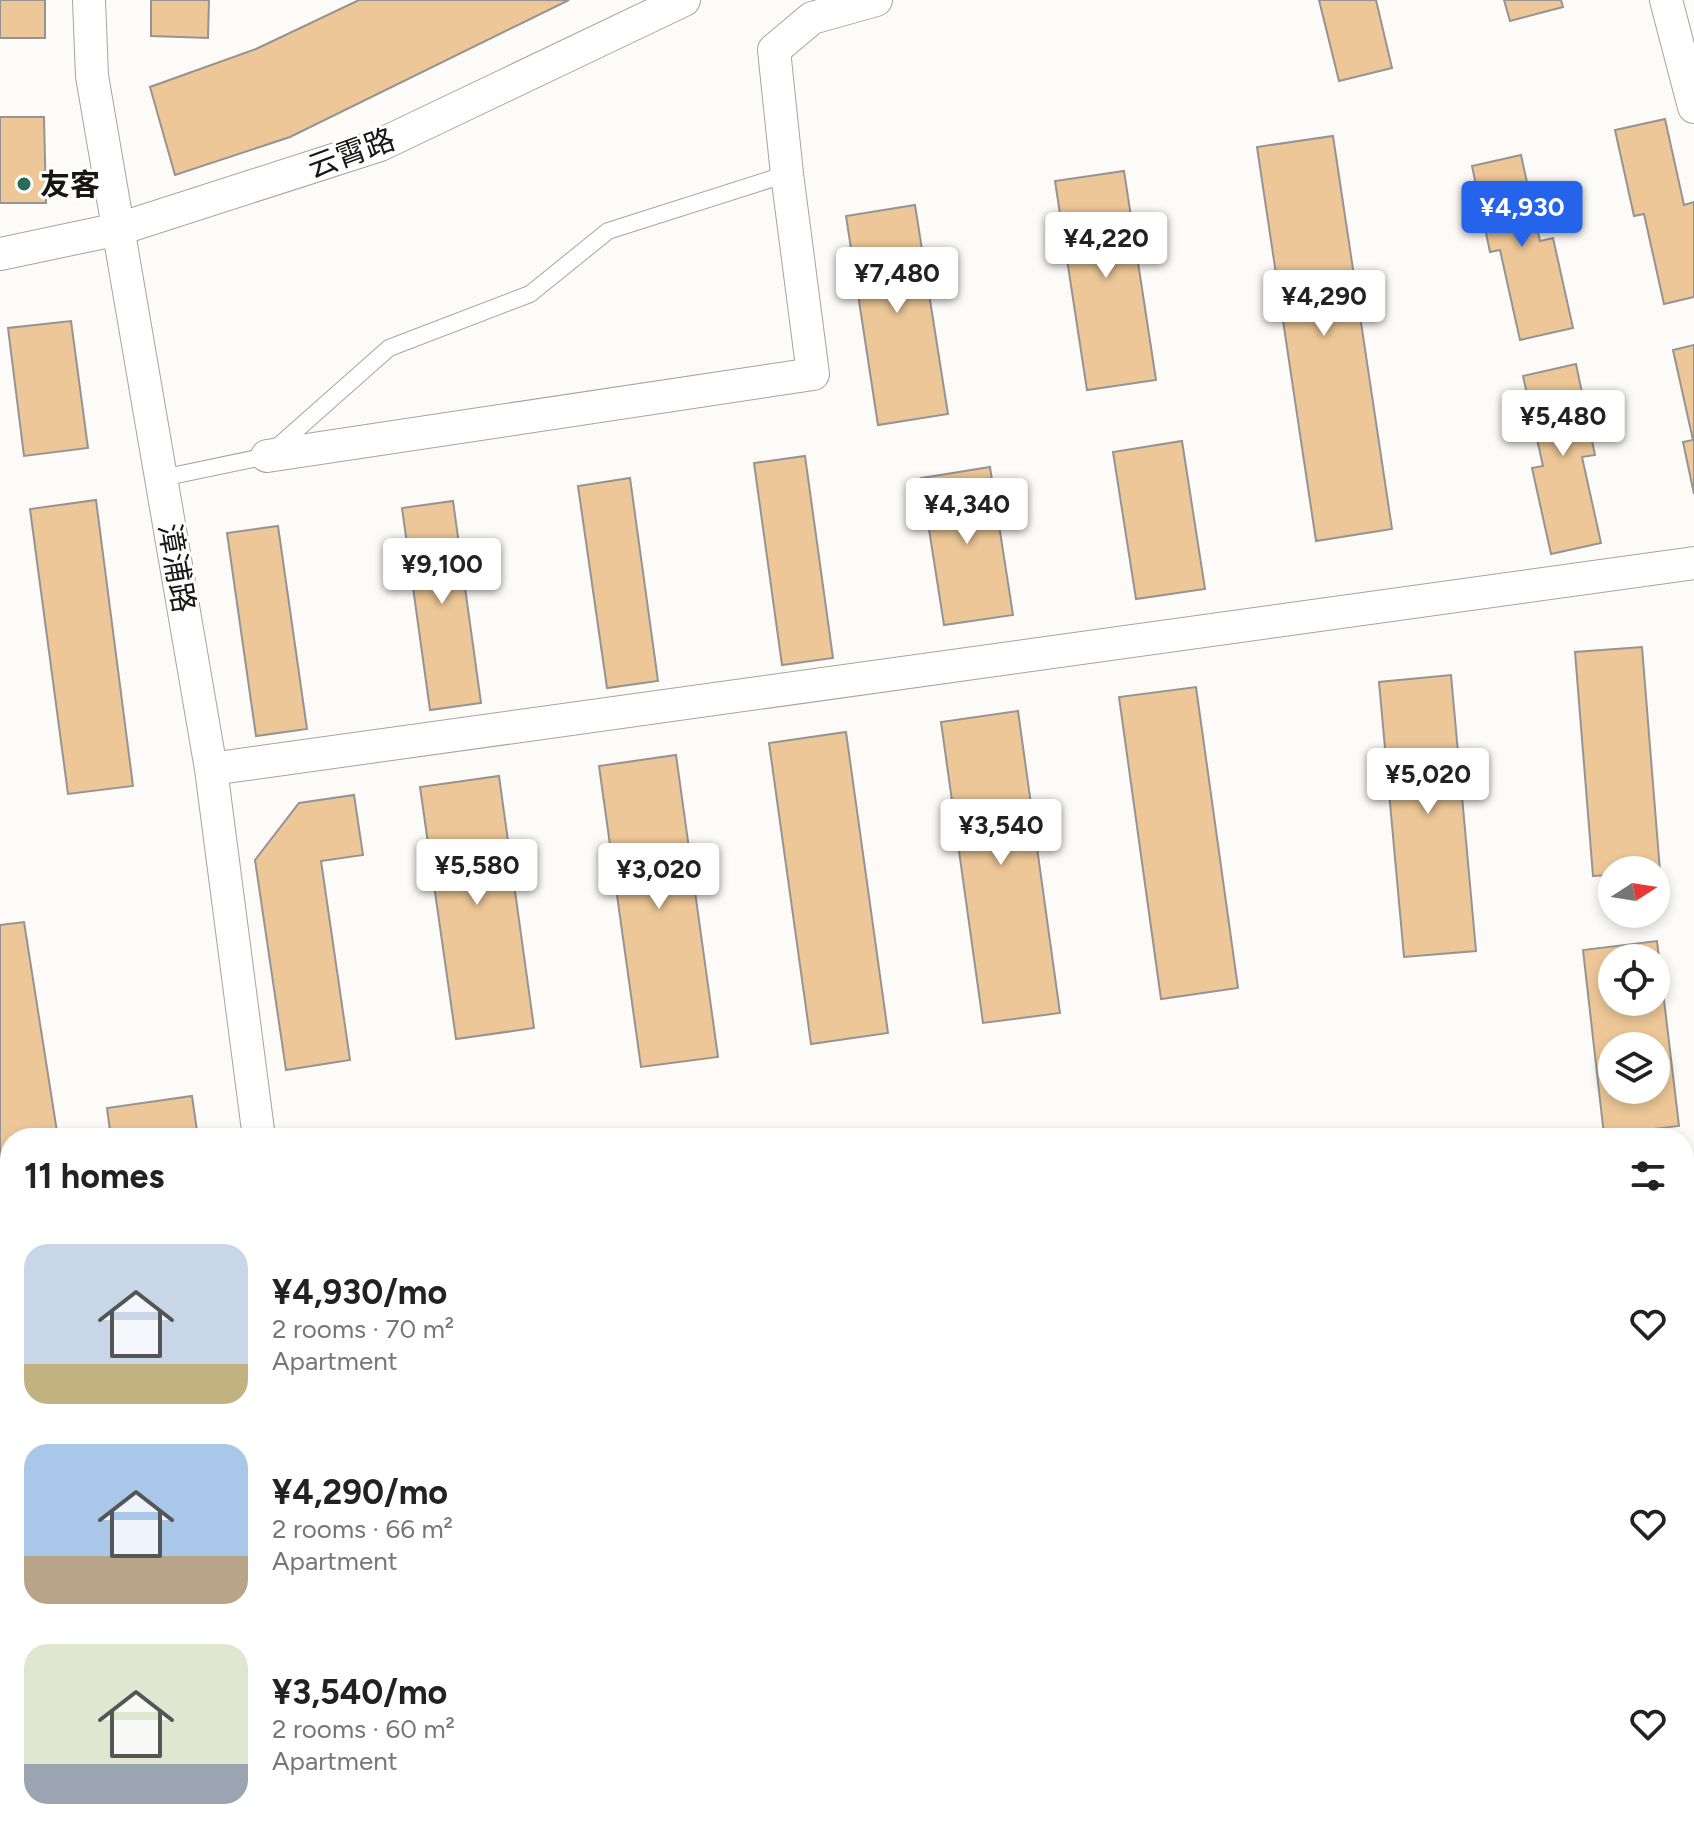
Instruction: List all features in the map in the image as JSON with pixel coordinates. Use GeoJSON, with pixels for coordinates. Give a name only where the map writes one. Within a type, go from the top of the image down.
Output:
{"type":"FeatureCollection","features":[{"type":"Feature","properties":{"kind":"street","name":"漳浦路"},"geometry":{"type":"LineString","coordinates":[[89,0],[92,76],[211,769],[258,1128]]}},
{"type":"Feature","properties":{"kind":"street","name":"云霄路"},"geometry":{"type":"LineString","coordinates":[[0,254],[119,229],[380,145],[684,0]]}},
{"type":"Feature","properties":{"kind":"street"},"geometry":{"type":"LineString","coordinates":[[267,456],[813,374],[774,50],[812,18],[876,0]]}},
{"type":"Feature","properties":{"kind":"street"},"geometry":{"type":"LineString","coordinates":[[1666,0],[1694,107]]}},
{"type":"Feature","properties":{"kind":"street"},"geometry":{"type":"LineString","coordinates":[[211,769],[1694,563]]}},
{"type":"Feature","properties":{"kind":"lane"},"geometry":{"type":"LineString","coordinates":[[162,478],[267,456],[389,348],[530,294],[608,231],[787,174]]}},
{"type":"Feature","properties":{"kind":"building"},"geometry":{"type":"Polygon","coordinates":[[[0,0],[45,0],[45,38],[0,38],[0,0]]]}},
{"type":"Feature","properties":{"kind":"building"},"geometry":{"type":"Polygon","coordinates":[[[151,0],[209,0],[208,38],[151,36],[151,0]]]}},
{"type":"Feature","properties":{"kind":"building"},"geometry":{"type":"Polygon","coordinates":[[[359,0],[569,0],[290,137],[175,175],[150,87],[256,49],[359,0]]]}},
{"type":"Feature","properties":{"kind":"building"},"geometry":{"type":"Polygon","coordinates":[[[1319,0],[1376,0],[1392,68],[1339,81],[1319,0]]]}},
{"type":"Feature","properties":{"kind":"building"},"geometry":{"type":"Polygon","coordinates":[[[1504,0],[1561,0],[1563,7],[1510,21],[1504,0]]]}},
{"type":"Feature","properties":{"kind":"building"},"geometry":{"type":"Polygon","coordinates":[[[0,117],[44,117],[46,203],[0,203],[0,117]]]}},
{"type":"Feature","properties":{"kind":"building"},"geometry":{"type":"Polygon","coordinates":[[[1665,119],[1684,205],[1694,202],[1694,297],[1664,304],[1644,214],[1634,216],[1615,130],[1665,119]]]}},
{"type":"Feature","properties":{"kind":"building"},"geometry":{"type":"Polygon","coordinates":[[[1333,136],[1392,529],[1316,541],[1257,147],[1333,136]]]}},
{"type":"Feature","properties":{"kind":"building"},"geometry":{"type":"Polygon","coordinates":[[[1521,155],[1540,241],[1553,238],[1573,328],[1520,340],[1500,250],[1490,252],[1472,166],[1521,155]]]}},
{"type":"Feature","properties":{"kind":"building"},"geometry":{"type":"Polygon","coordinates":[[[1124,171],[1156,380],[1087,390],[1055,181],[1124,171]]]}},
{"type":"Feature","properties":{"kind":"building"},"geometry":{"type":"Polygon","coordinates":[[[915,205],[948,414],[878,425],[846,216],[915,205]]]}},
{"type":"Feature","properties":{"kind":"building"},"geometry":{"type":"Polygon","coordinates":[[[71,321],[88,448],[24,456],[8,328],[71,321]]]}},
{"type":"Feature","properties":{"kind":"building"},"geometry":{"type":"Polygon","coordinates":[[[1694,345],[1694,494],[1683,442],[1693,440],[1673,350],[1694,345]]]}},
{"type":"Feature","properties":{"kind":"building"},"geometry":{"type":"Polygon","coordinates":[[[1576,364],[1595,455],[1582,457],[1601,543],[1551,554],[1532,468],[1543,466],[1523,376],[1576,364]]]}},
{"type":"Feature","properties":{"kind":"building"},"geometry":{"type":"Polygon","coordinates":[[[1182,441],[1205,589],[1136,599],[1113,452],[1182,441]]]}},
{"type":"Feature","properties":{"kind":"building"},"geometry":{"type":"Polygon","coordinates":[[[805,456],[833,658],[782,665],[754,463],[805,456]]]}},
{"type":"Feature","properties":{"kind":"building"},"geometry":{"type":"Polygon","coordinates":[[[990,467],[1013,615],[944,625],[921,478],[990,467]]]}},
{"type":"Feature","properties":{"kind":"building"},"geometry":{"type":"Polygon","coordinates":[[[630,478],[658,681],[607,688],[578,486],[630,478]]]}},
{"type":"Feature","properties":{"kind":"building"},"geometry":{"type":"Polygon","coordinates":[[[96,500],[133,786],[68,794],[30,509],[96,500]]]}},
{"type":"Feature","properties":{"kind":"building"},"geometry":{"type":"Polygon","coordinates":[[[453,501],[481,703],[430,710],[402,508],[453,501]]]}},
{"type":"Feature","properties":{"kind":"building"},"geometry":{"type":"Polygon","coordinates":[[[278,526],[307,729],[256,736],[227,533],[278,526]]]}},
{"type":"Feature","properties":{"kind":"building"},"geometry":{"type":"Polygon","coordinates":[[[1642,647],[1659,856],[1598,856],[1598,876],[1593,876],[1575,652],[1642,647]]]}},
{"type":"Feature","properties":{"kind":"building"},"geometry":{"type":"Polygon","coordinates":[[[1451,675],[1476,951],[1404,957],[1379,682],[1451,675]]]}},
{"type":"Feature","properties":{"kind":"building"},"geometry":{"type":"Polygon","coordinates":[[[1196,687],[1238,988],[1161,999],[1119,697],[1196,687]]]}},
{"type":"Feature","properties":{"kind":"building"},"geometry":{"type":"Polygon","coordinates":[[[1018,711],[1060,1013],[983,1023],[941,722],[1018,711]]]}},
{"type":"Feature","properties":{"kind":"building"},"geometry":{"type":"Polygon","coordinates":[[[846,732],[888,1033],[811,1044],[769,743],[846,732]]]}},
{"type":"Feature","properties":{"kind":"building"},"geometry":{"type":"Polygon","coordinates":[[[676,755],[718,1057],[641,1067],[599,766],[676,755]]]}},
{"type":"Feature","properties":{"kind":"building"},"geometry":{"type":"Polygon","coordinates":[[[499,776],[534,1028],[456,1039],[420,787],[499,776]]]}},
{"type":"Feature","properties":{"kind":"building"},"geometry":{"type":"Polygon","coordinates":[[[354,795],[363,855],[321,861],[350,1060],[286,1070],[255,860],[299,803],[354,795]]]}},
{"type":"Feature","properties":{"kind":"building"},"geometry":{"type":"Polygon","coordinates":[[[24,922],[56,1128],[0,1128],[0,925],[24,922]]]}},
{"type":"Feature","properties":{"kind":"building"},"geometry":{"type":"Polygon","coordinates":[[[1598,948],[1598,1016],[1666,1016],[1668,1032],[1598,1032],[1598,1082],[1583,950],[1598,948]]]}},
{"type":"Feature","properties":{"kind":"building"},"geometry":{"type":"Polygon","coordinates":[[[1670,1050],[1679,1126],[1603,1128],[1600,1104],[1670,1104],[1670,1050]]]}},
{"type":"Feature","properties":{"kind":"building"},"geometry":{"type":"Polygon","coordinates":[[[192,1096],[197,1128],[110,1128],[107,1108],[192,1096]]]}},
{"type":"Feature","properties":{"kind":"place","name":"友客"},"geometry":{"type":"Point","coordinates":[24,184]}}]}
